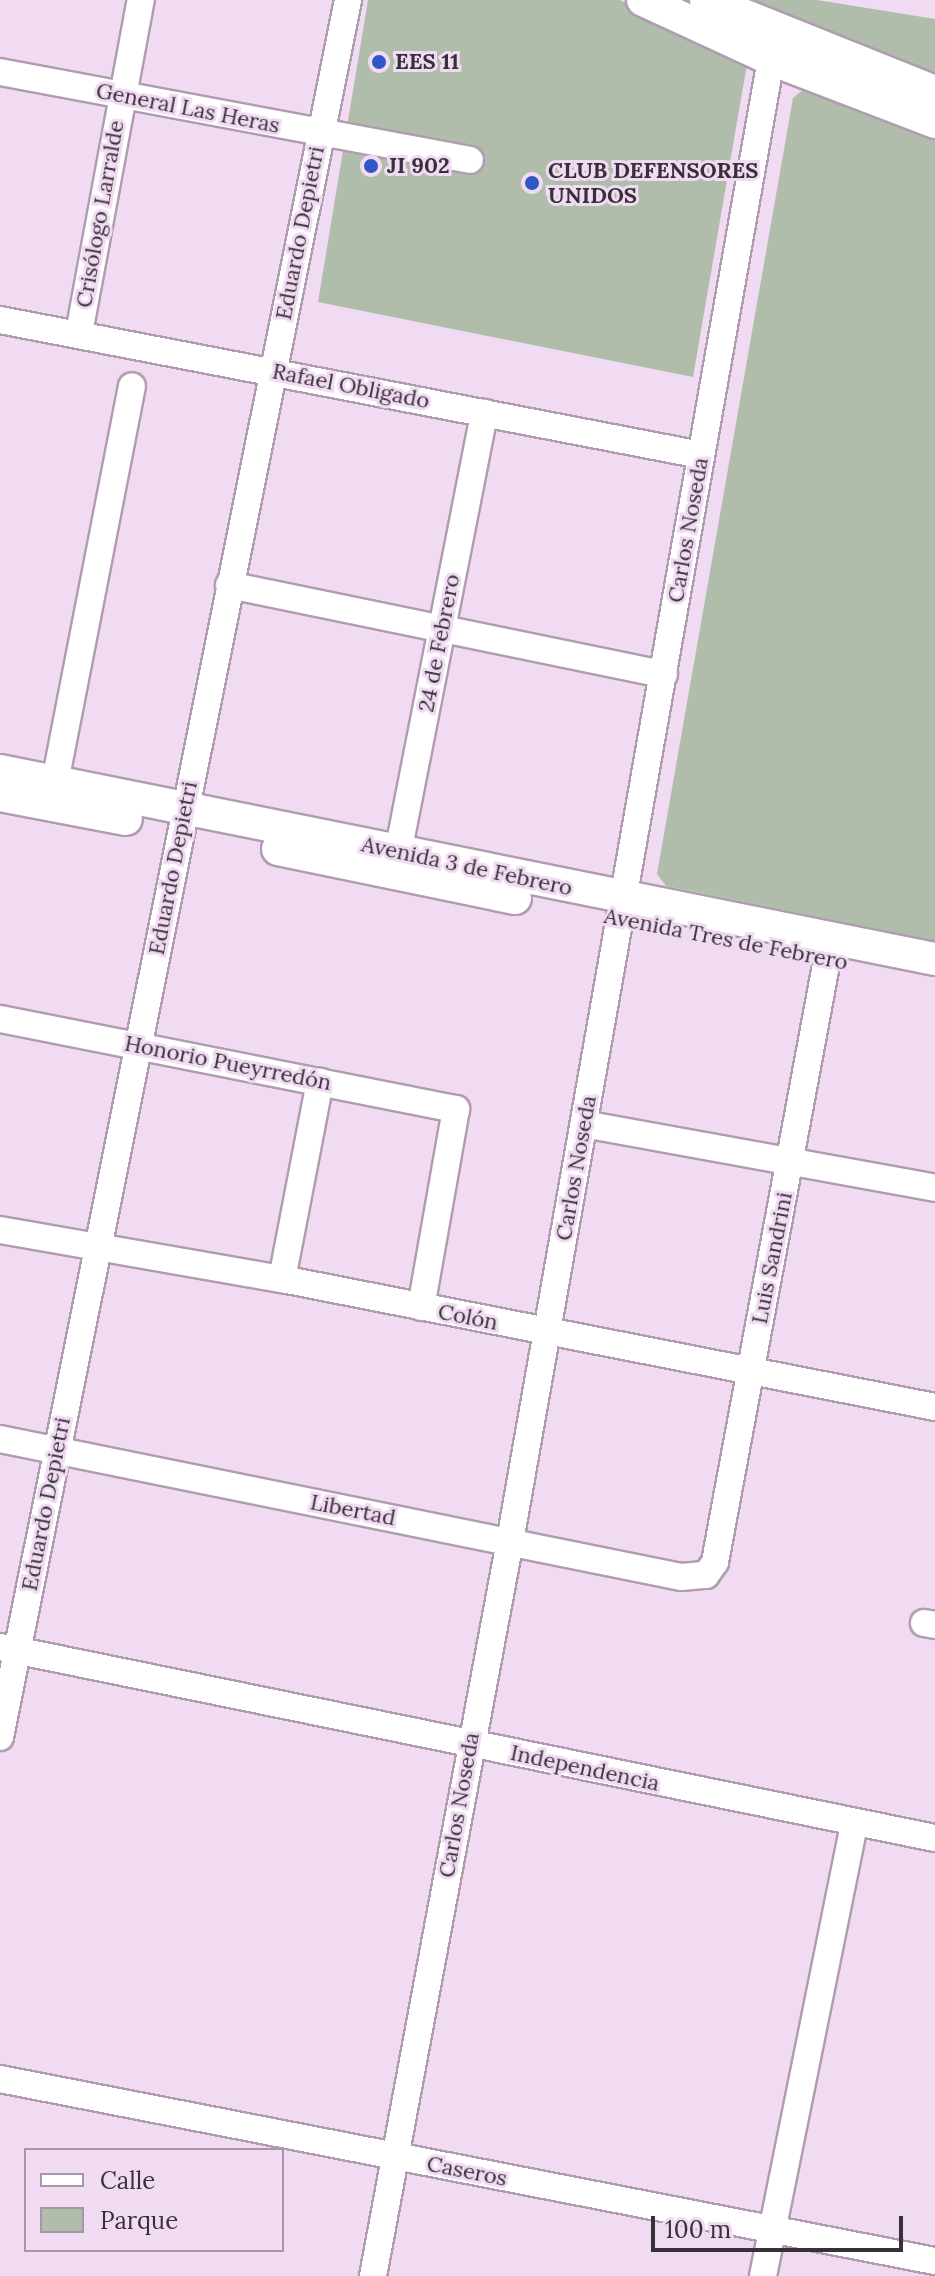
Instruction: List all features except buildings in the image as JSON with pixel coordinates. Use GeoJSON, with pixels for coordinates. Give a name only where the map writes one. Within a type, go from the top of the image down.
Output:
{"type":"FeatureCollection","features":[{"type":"Feature","properties":{"kind":"main road"},"geometry":{"type":"LineString","coordinates":[[643,0],[771,59],[935,122]]}},
{"type":"Feature","properties":{"kind":"main road"},"geometry":{"type":"LineString","coordinates":[[706,0],[935,92]]}},
{"type":"Feature","properties":{"kind":"main road"},"geometry":{"type":"LineString","coordinates":[[0,771],[55,782],[183,819]]}},
{"type":"Feature","properties":{"kind":"main road","name":"Avenida Tres de Febrero"},"geometry":{"type":"LineString","coordinates":[[0,795],[183,819],[622,909],[830,948],[935,980]]}},
{"type":"Feature","properties":{"kind":"main road"},"geometry":{"type":"LineString","coordinates":[[830,948],[935,959]]}},
{"type":"Feature","properties":{"kind":"street","name":"Crisólogo Larralde"},"geometry":{"type":"LineString","coordinates":[[79,333],[141,0]]}},
{"type":"Feature","properties":{"kind":"street","name":"Eduardo Depietri"},"geometry":{"type":"LineString","coordinates":[[0,1737],[9,1649],[57,1451],[348,0]]}},
{"type":"Feature","properties":{"kind":"street","name":"Carlos Noseda"},"geometry":{"type":"LineString","coordinates":[[373,2276],[510,1541],[771,59]]}},
{"type":"Feature","properties":{"kind":"street","name":"General Las Heras"},"geometry":{"type":"LineString","coordinates":[[0,72],[470,160]]}},
{"type":"Feature","properties":{"kind":"street","name":"Rafael Obligado"},"geometry":{"type":"LineString","coordinates":[[0,320],[701,455]]}},
{"type":"Feature","properties":{"kind":"street"},"geometry":{"type":"LineString","coordinates":[[55,782],[132,386]]}},
{"type":"Feature","properties":{"kind":"street","name":"24 de Febrero"},"geometry":{"type":"LineString","coordinates":[[397,862],[484,413]]}},
{"type":"Feature","properties":{"kind":"street"},"geometry":{"type":"LineString","coordinates":[[229,585],[664,674]]}},
{"type":"Feature","properties":{"kind":"street","name":"Luis Sandrini"},"geometry":{"type":"LineString","coordinates":[[706,1575],[715,1562],[830,948]]}},
{"type":"Feature","properties":{"kind":"street","name":"Honorio Pueyrredón"},"geometry":{"type":"LineString","coordinates":[[0,1019],[456,1109],[421,1307]]}},
{"type":"Feature","properties":{"kind":"street"},"geometry":{"type":"LineString","coordinates":[[282,1279],[320,1082]]}},
{"type":"Feature","properties":{"kind":"street"},"geometry":{"type":"LineString","coordinates":[[584,1124],[935,1188]]}},
{"type":"Feature","properties":{"kind":"street","name":"Colón"},"geometry":{"type":"LineString","coordinates":[[0,1230],[282,1279],[935,1407]]}},
{"type":"Feature","properties":{"kind":"street","name":"Libertad"},"geometry":{"type":"LineString","coordinates":[[0,1439],[681,1577],[706,1575]]}},
{"type":"Feature","properties":{"kind":"street","name":"Independencia"},"geometry":{"type":"LineString","coordinates":[[9,1649],[935,1838]]}},
{"type":"Feature","properties":{"kind":"street"},"geometry":{"type":"LineString","coordinates":[[763,2276],[854,1823]]}},
{"type":"Feature","properties":{"kind":"street","name":"Caseros"},"geometry":{"type":"LineString","coordinates":[[0,2079],[935,2261]]}},
{"type":"Feature","properties":{"kind":"green space","name":"CLUB DEFENSORES UNIDOS"},"geometry":{"type":"Polygon","coordinates":[[[368,0],[620,0],[747,64],[693,377],[318,302],[368,0]]]}},
{"type":"Feature","properties":{"kind":"green space"},"geometry":{"type":"Polygon","coordinates":[[[724,0],[817,0],[935,19],[935,81],[724,0]]]}},
{"type":"Feature","properties":{"kind":"green space"},"geometry":{"type":"Polygon","coordinates":[[[808,86],[935,137],[935,941],[666,886],[657,874],[793,98],[808,86]]]}},
{"type":"Feature","properties":{"kind":"place","name":"EES 11"},"geometry":{"type":"Point","coordinates":[379,62]}},
{"type":"Feature","properties":{"kind":"place","name":"JI 902"},"geometry":{"type":"Point","coordinates":[371,166]}},
{"type":"Feature","properties":{"kind":"place","name":"CLUB DEFENSORES UNIDOS"},"geometry":{"type":"Point","coordinates":[532,183]}}]}
